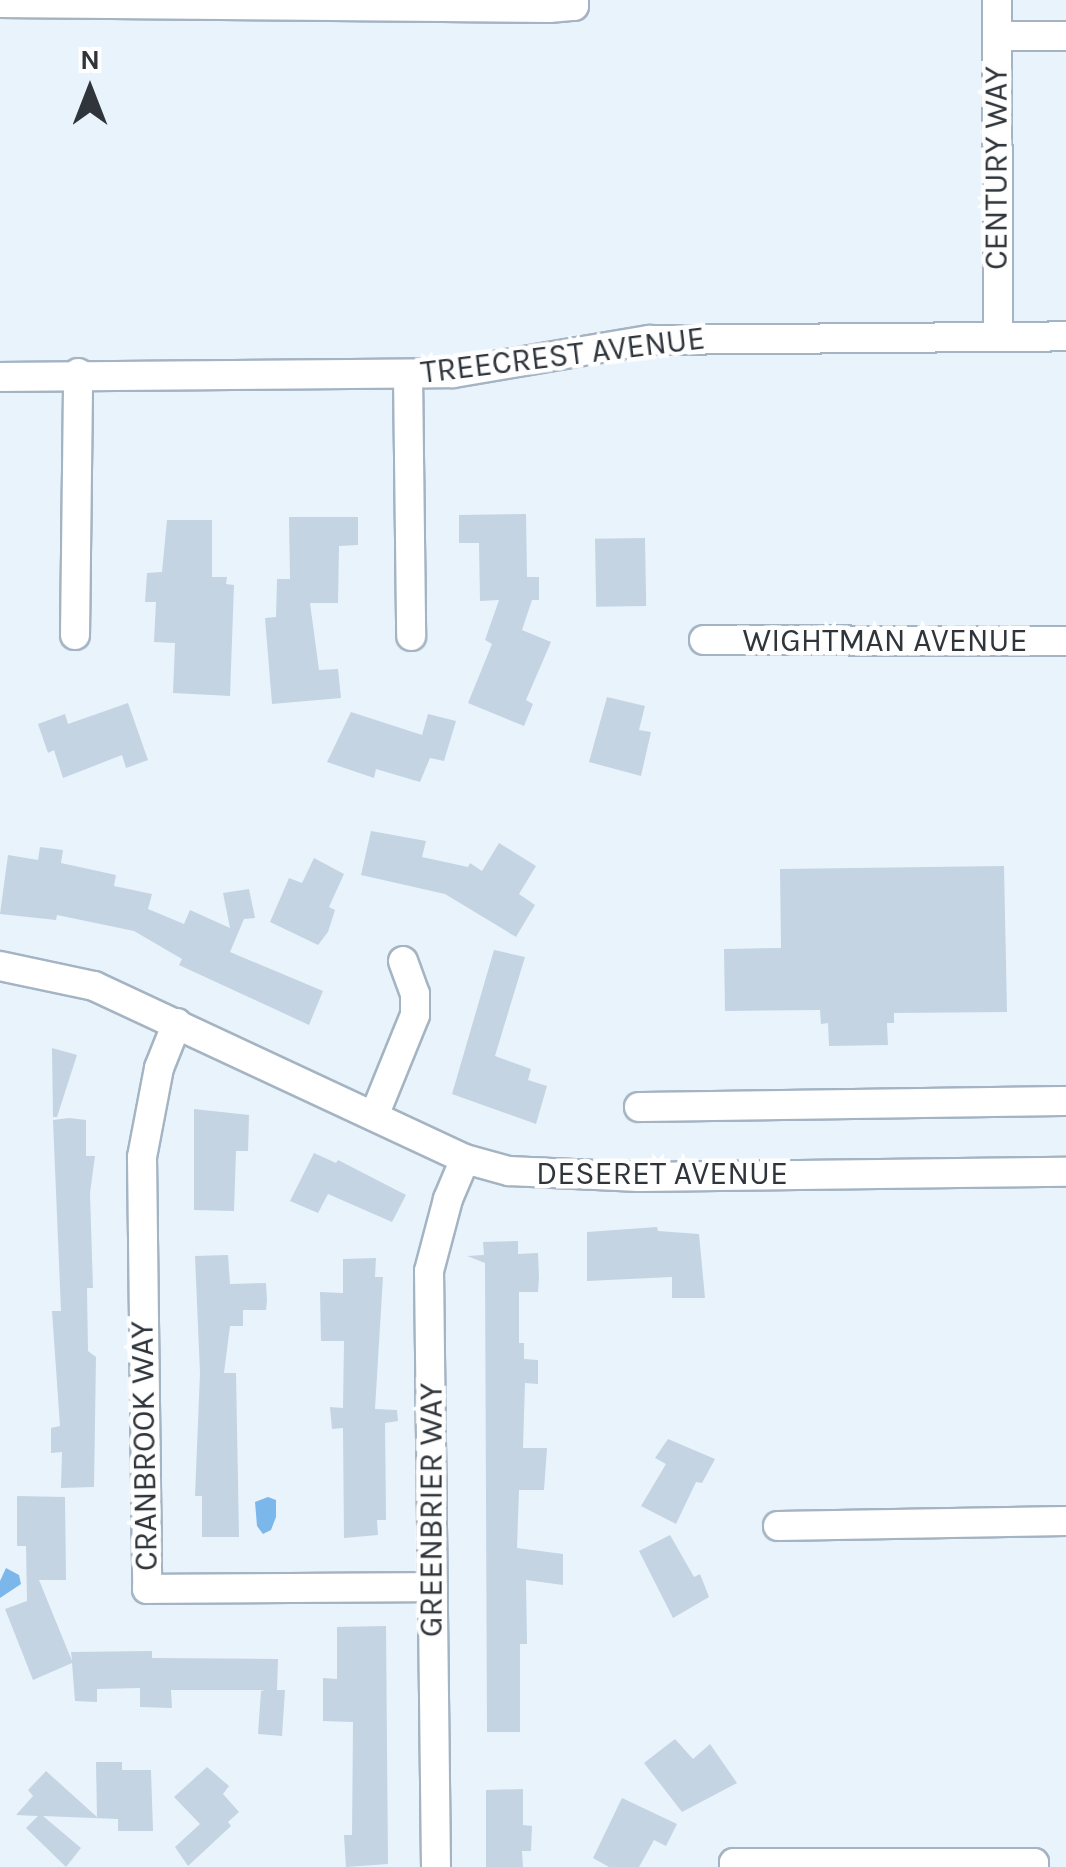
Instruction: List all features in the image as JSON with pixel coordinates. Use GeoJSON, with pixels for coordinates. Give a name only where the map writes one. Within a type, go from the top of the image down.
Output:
{"type":"FeatureCollection","features":[{"type":"Feature","properties":{"kind":"street"},"geometry":{"type":"LineString","coordinates":[[0,3],[549,8],[574,6],[574,0]]}},
{"type":"Feature","properties":{"kind":"street","name":"CENTURY WAY"},"geometry":{"type":"LineString","coordinates":[[996,0],[998,336]]}},
{"type":"Feature","properties":{"kind":"street"},"geometry":{"type":"LineString","coordinates":[[997,36],[1066,36]]}},
{"type":"Feature","properties":{"kind":"street","name":"TREECREST AVENUE"},"geometry":{"type":"LineString","coordinates":[[0,377],[408,374],[516,366],[604,346],[660,339],[1066,336]]}},
{"type":"Feature","properties":{"kind":"street"},"geometry":{"type":"LineString","coordinates":[[75,635],[78,374]]}},
{"type":"Feature","properties":{"kind":"street"},"geometry":{"type":"LineString","coordinates":[[408,374],[411,636]]}},
{"type":"Feature","properties":{"kind":"street","name":"WIGHTMAN AVENUE"},"geometry":{"type":"LineString","coordinates":[[704,640],[1066,641]]}},
{"type":"Feature","properties":{"kind":"street"},"geometry":{"type":"LineString","coordinates":[[374,1116],[415,1015],[415,994],[403,961]]}},
{"type":"Feature","properties":{"kind":"street","name":"DESERET AVENUE"},"geometry":{"type":"LineString","coordinates":[[0,966],[94,986],[465,1159],[548,1176],[1066,1172]]}},
{"type":"Feature","properties":{"kind":"street","name":"CRANBROOK WAY"},"geometry":{"type":"LineString","coordinates":[[177,1023],[159,1068],[142,1157],[147,1589],[433,1587]]}},
{"type":"Feature","properties":{"kind":"street"},"geometry":{"type":"LineString","coordinates":[[639,1107],[1066,1101]]}},
{"type":"Feature","properties":{"kind":"street","name":"GREENBRIER WAY"},"geometry":{"type":"LineString","coordinates":[[436,1867],[429,1270],[465,1159]]}},
{"type":"Feature","properties":{"kind":"street"},"geometry":{"type":"LineString","coordinates":[[778,1526],[1066,1521]]}},
{"type":"Feature","properties":{"kind":"street"},"geometry":{"type":"LineString","coordinates":[[734,1867],[934,1863],[1034,1863],[1034,1867]]}},
{"type":"Feature","properties":{"kind":"water"},"geometry":{"type":"Polygon","coordinates":[[[268,1497],[276,1500],[276,1517],[271,1530],[263,1534],[257,1526],[255,1502],[268,1497]]]}},
{"type":"Feature","properties":{"kind":"water"},"geometry":{"type":"Polygon","coordinates":[[[6,1568],[19,1575],[21,1584],[0,1598],[0,1581],[6,1568]]]}},
{"type":"Feature","properties":{"kind":"building"},"geometry":{"type":"Polygon","coordinates":[[[526,514],[527,577],[539,577],[539,600],[532,600],[522,630],[551,642],[526,700],[533,704],[524,726],[468,703],[492,644],[485,640],[499,600],[480,601],[479,543],[459,543],[459,515],[526,514]]]}},
{"type":"Feature","properties":{"kind":"building"},"geometry":{"type":"Polygon","coordinates":[[[289,517],[358,517],[358,545],[339,546],[338,603],[310,603],[319,670],[338,669],[341,698],[272,704],[265,618],[276,617],[277,579],[290,579],[289,517]]]}},
{"type":"Feature","properties":{"kind":"building"},"geometry":{"type":"Polygon","coordinates":[[[167,520],[212,520],[212,577],[227,577],[226,584],[234,585],[230,696],[173,693],[175,643],[154,642],[156,602],[145,602],[147,573],[162,572],[167,520]]]}},
{"type":"Feature","properties":{"kind":"building"},"geometry":{"type":"Polygon","coordinates":[[[645,538],[646,606],[596,607],[595,539],[645,538]]]}},
{"type":"Feature","properties":{"kind":"building"},"geometry":{"type":"Polygon","coordinates":[[[607,697],[645,706],[639,730],[651,732],[641,776],[589,762],[607,697]]]}},
{"type":"Feature","properties":{"kind":"building"},"geometry":{"type":"Polygon","coordinates":[[[128,703],[148,760],[126,768],[122,755],[63,778],[54,750],[48,753],[38,724],[65,714],[68,724],[128,703]]]}},
{"type":"Feature","properties":{"kind":"building"},"geometry":{"type":"Polygon","coordinates":[[[351,712],[422,735],[428,714],[456,721],[444,761],[430,758],[420,782],[376,769],[374,778],[327,762],[351,712]]]}},
{"type":"Feature","properties":{"kind":"building"},"geometry":{"type":"Polygon","coordinates":[[[371,831],[426,841],[422,857],[468,867],[470,863],[482,871],[499,843],[536,866],[519,894],[535,905],[516,937],[445,894],[361,875],[371,831]]]}},
{"type":"Feature","properties":{"kind":"building"},"geometry":{"type":"Polygon","coordinates":[[[40,847],[63,850],[61,863],[116,875],[114,886],[152,894],[148,909],[184,924],[190,910],[230,928],[223,893],[249,889],[255,918],[244,919],[230,952],[323,991],[309,1025],[179,965],[182,959],[134,931],[57,915],[56,920],[0,914],[8,855],[38,860],[40,847]]]}},
{"type":"Feature","properties":{"kind":"building"},"geometry":{"type":"Polygon","coordinates":[[[314,858],[344,874],[329,907],[335,910],[328,932],[318,945],[270,922],[289,878],[302,883],[314,858]]]}},
{"type":"Feature","properties":{"kind":"building"},"geometry":{"type":"Polygon","coordinates":[[[1004,866],[1007,1012],[894,1013],[894,1023],[887,1023],[888,1045],[829,1046],[828,1023],[821,1024],[820,1010],[725,1011],[724,949],[781,948],[780,869],[1004,866]]]}},
{"type":"Feature","properties":{"kind":"building"},"geometry":{"type":"Polygon","coordinates":[[[494,950],[525,957],[495,1056],[531,1069],[528,1080],[547,1086],[536,1124],[452,1094],[494,950]]]}},
{"type":"Feature","properties":{"kind":"building"},"geometry":{"type":"Polygon","coordinates":[[[52,1048],[77,1055],[57,1117],[53,1117],[52,1048]]]}},
{"type":"Feature","properties":{"kind":"building"},"geometry":{"type":"Polygon","coordinates":[[[194,1109],[249,1115],[248,1151],[236,1151],[234,1211],[194,1210],[194,1109]]]}},
{"type":"Feature","properties":{"kind":"building"},"geometry":{"type":"Polygon","coordinates":[[[53,1120],[86,1120],[86,1156],[95,1156],[90,1193],[93,1288],[87,1288],[88,1351],[96,1357],[94,1487],[61,1488],[62,1452],[51,1453],[51,1428],[60,1426],[52,1311],[61,1311],[53,1120]]]}},
{"type":"Feature","properties":{"kind":"building"},"geometry":{"type":"Polygon","coordinates":[[[314,1153],[336,1163],[338,1160],[406,1195],[392,1222],[328,1194],[318,1213],[290,1201],[314,1153]]]}},
{"type":"Feature","properties":{"kind":"building"},"geometry":{"type":"Polygon","coordinates":[[[657,1227],[658,1231],[699,1234],[705,1298],[672,1298],[672,1277],[587,1281],[587,1232],[657,1227]]]}},
{"type":"Feature","properties":{"kind":"building"},"geometry":{"type":"Polygon","coordinates":[[[518,1241],[518,1254],[538,1253],[539,1278],[538,1292],[519,1292],[519,1343],[524,1343],[524,1359],[538,1360],[538,1384],[525,1383],[523,1448],[547,1448],[544,1490],[519,1490],[517,1548],[563,1554],[563,1585],[526,1580],[527,1644],[520,1644],[520,1732],[487,1732],[485,1263],[467,1256],[484,1255],[483,1242],[518,1241]]]}},
{"type":"Feature","properties":{"kind":"building"},"geometry":{"type":"Polygon","coordinates":[[[228,1255],[230,1284],[266,1283],[267,1301],[266,1310],[243,1310],[243,1326],[230,1326],[224,1373],[236,1373],[239,1537],[202,1537],[202,1496],[195,1496],[200,1373],[195,1256],[228,1255]]]}},
{"type":"Feature","properties":{"kind":"building"},"geometry":{"type":"Polygon","coordinates":[[[376,1258],[375,1277],[383,1277],[375,1409],[397,1410],[398,1421],[385,1423],[386,1520],[377,1520],[378,1535],[344,1538],[343,1428],[332,1429],[330,1407],[343,1408],[344,1341],[321,1341],[320,1292],[343,1293],[343,1259],[376,1258]]]}},
{"type":"Feature","properties":{"kind":"building"},"geometry":{"type":"Polygon","coordinates":[[[668,1439],[715,1459],[702,1483],[696,1482],[676,1524],[641,1506],[666,1464],[655,1458],[668,1439]]]}},
{"type":"Feature","properties":{"kind":"building"},"geometry":{"type":"Polygon","coordinates":[[[17,1496],[65,1497],[66,1580],[39,1580],[72,1661],[71,1652],[152,1651],[152,1658],[278,1659],[277,1690],[285,1690],[282,1736],[258,1734],[261,1691],[265,1690],[171,1690],[172,1708],[140,1707],[140,1688],[97,1689],[97,1702],[75,1701],[72,1663],[33,1680],[5,1609],[27,1601],[26,1546],[17,1546],[17,1496]]]}},
{"type":"Feature","properties":{"kind":"building"},"geometry":{"type":"Polygon","coordinates":[[[670,1535],[694,1577],[700,1574],[709,1597],[673,1618],[639,1551],[670,1535]]]}},
{"type":"Feature","properties":{"kind":"building"},"geometry":{"type":"Polygon","coordinates":[[[386,1626],[388,1864],[346,1867],[344,1835],[352,1835],[353,1722],[323,1721],[323,1678],[337,1679],[337,1627],[386,1626]]]}},
{"type":"Feature","properties":{"kind":"building"},"geometry":{"type":"Polygon","coordinates":[[[675,1739],[693,1759],[710,1744],[737,1783],[682,1812],[644,1763],[675,1739]]]}},
{"type":"Feature","properties":{"kind":"building"},"geometry":{"type":"Polygon","coordinates":[[[96,1762],[122,1762],[122,1770],[151,1770],[153,1831],[118,1831],[118,1819],[43,1816],[81,1848],[66,1867],[26,1828],[38,1816],[16,1815],[33,1796],[28,1790],[46,1771],[97,1817],[96,1762]]]}},
{"type":"Feature","properties":{"kind":"building"},"geometry":{"type":"Polygon","coordinates":[[[207,1767],[229,1786],[223,1794],[239,1812],[228,1822],[231,1826],[188,1866],[175,1847],[200,1824],[174,1797],[207,1767]]]}},
{"type":"Feature","properties":{"kind":"building"},"geometry":{"type":"Polygon","coordinates":[[[523,1789],[523,1825],[532,1826],[531,1851],[522,1851],[523,1867],[486,1867],[486,1790],[523,1789]]]}},
{"type":"Feature","properties":{"kind":"building"},"geometry":{"type":"Polygon","coordinates":[[[622,1798],[677,1824],[666,1846],[654,1840],[639,1867],[609,1867],[593,1858],[622,1798]]]}}]}
